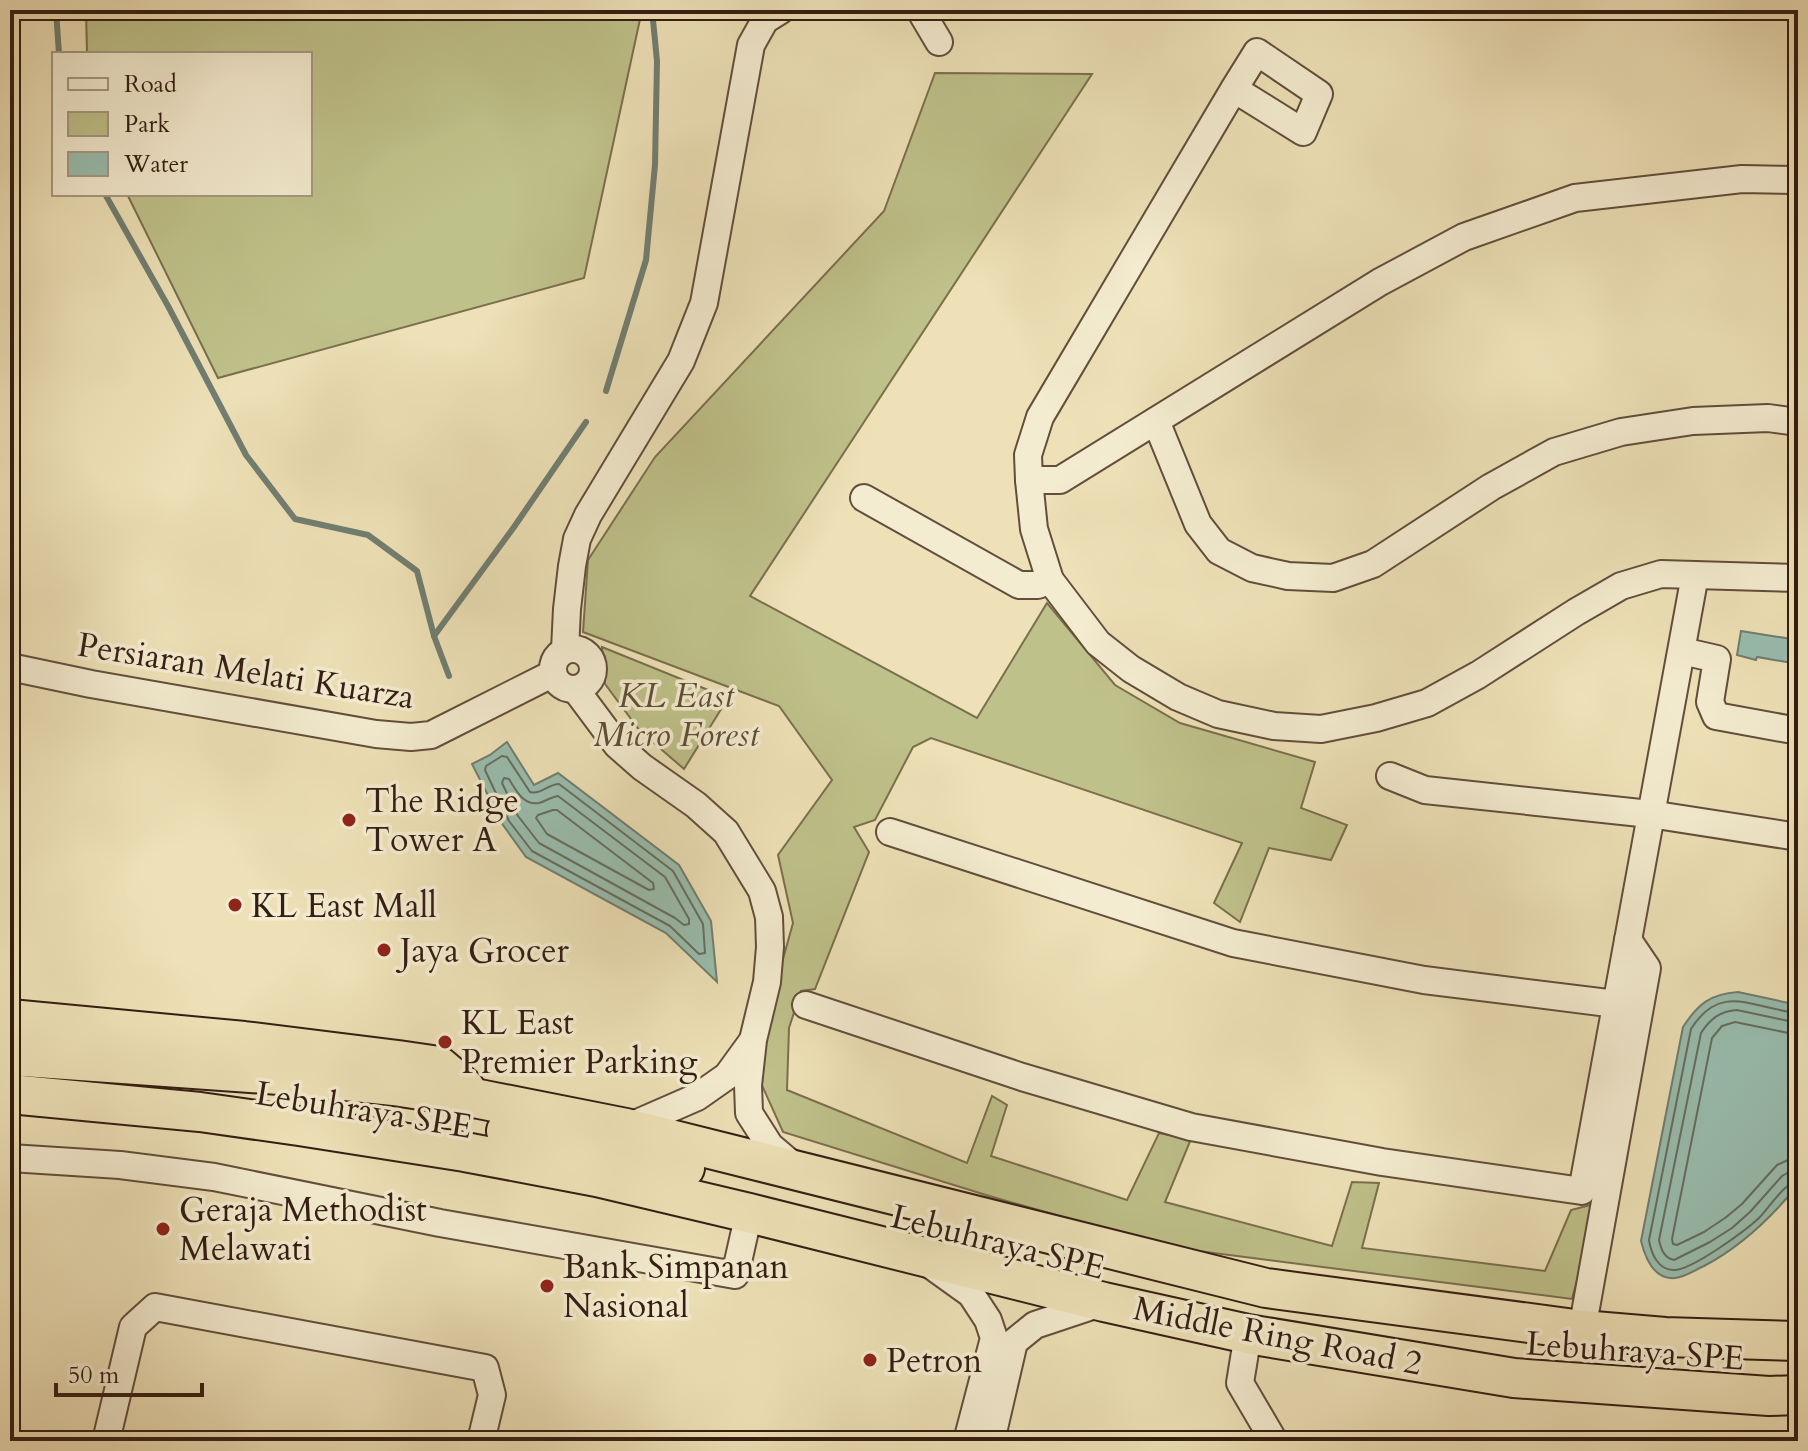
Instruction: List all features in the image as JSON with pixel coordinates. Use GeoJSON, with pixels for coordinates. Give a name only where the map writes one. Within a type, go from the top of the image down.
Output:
{"type":"FeatureCollection","features":[{"type":"Feature","properties":{"kind":"highway"},"geometry":{"type":"LineString","coordinates":[[10,1019],[244,1041],[439,1066],[479,1099]]}},
{"type":"Feature","properties":{"kind":"highway","name":"Middle Ring Road 2"},"geometry":{"type":"LineString","coordinates":[[10,1056],[379,1084],[479,1099],[626,1128],[1266,1288],[1582,1330],[1665,1337],[1798,1341]]}},
{"type":"Feature","properties":{"kind":"highway","name":"Lebuhraya SPE"},"geometry":{"type":"LineString","coordinates":[[209,1070],[237,1090],[427,1115],[735,1178],[840,1201],[1273,1309],[1523,1343],[1640,1353],[1798,1360]]}},
{"type":"Feature","properties":{"kind":"highway","name":"Middle Ring Road 2"},"geometry":{"type":"LineString","coordinates":[[10,1094],[200,1112],[386,1139],[597,1177],[1104,1302],[1248,1334],[1514,1378],[1769,1396],[1798,1395]]}},
{"type":"Feature","properties":{"kind":"street"},"geometry":{"type":"LineString","coordinates":[[565,650],[567,609],[577,539],[588,515],[681,361],[704,303],[751,45],[765,20],[781,10]]}},
{"type":"Feature","properties":{"kind":"street"},"geometry":{"type":"LineString","coordinates":[[920,10],[939,42]]}},
{"type":"Feature","properties":{"kind":"street"},"geometry":{"type":"LineString","coordinates":[[1234,89],[1040,417],[1028,455],[1034,529],[1050,580],[1098,643],[1131,669],[1178,697],[1218,714],[1274,726],[1321,729],[1376,718],[1427,703],[1621,586],[1661,574],[1798,578]]}},
{"type":"Feature","properties":{"kind":"street"},"geometry":{"type":"LineString","coordinates":[[1029,480],[1060,480],[1380,282],[1464,237],[1575,198],[1742,179],[1798,180]]}},
{"type":"Feature","properties":{"kind":"street"},"geometry":{"type":"LineString","coordinates":[[1156,421],[1198,524],[1219,551],[1252,568],[1288,576],[1333,578],[1373,564],[1491,487],[1554,452],[1621,432],[1693,421],[1768,418],[1798,422]]}},
{"type":"Feature","properties":{"kind":"street"},"geometry":{"type":"LineString","coordinates":[[864,498],[1019,585],[1038,585],[1050,580]]}},
{"type":"Feature","properties":{"kind":"street"},"geometry":{"type":"LineString","coordinates":[[806,1005],[1022,1077],[1191,1127],[1382,1162],[1582,1191],[1695,575]]}},
{"type":"Feature","properties":{"kind":"street"},"geometry":{"type":"LineString","coordinates":[[565,650],[579,650],[590,657],[593,664],[588,683],[576,690],[564,688],[552,674],[553,662],[565,650]]}},
{"type":"Feature","properties":{"kind":"street"},"geometry":{"type":"LineString","coordinates":[[1682,651],[1717,659],[1710,702],[1716,716],[1798,731]]}},
{"type":"Feature","properties":{"kind":"street","name":"Persiaran Melati Kuarza"},"geometry":{"type":"LineString","coordinates":[[10,667],[376,734],[411,737],[431,735],[552,674]]}},
{"type":"Feature","properties":{"kind":"street"},"geometry":{"type":"LineString","coordinates":[[576,690],[617,745],[726,832],[762,891],[769,917],[770,947],[767,982],[753,1040],[748,1085],[749,1113],[770,1146],[802,1173]]}},
{"type":"Feature","properties":{"kind":"street"},"geometry":{"type":"LineString","coordinates":[[1390,776],[1425,790],[1650,814],[1798,837]]}},
{"type":"Feature","properties":{"kind":"street"},"geometry":{"type":"LineString","coordinates":[[890,832],[1233,943],[1424,980],[1616,1004]]}},
{"type":"Feature","properties":{"kind":"street"},"geometry":{"type":"LineString","coordinates":[[1582,1330],[1647,968],[1628,940]]}},
{"type":"Feature","properties":{"kind":"street"},"geometry":{"type":"LineString","coordinates":[[626,1128],[697,1097],[727,1076],[753,1040]]}},
{"type":"Feature","properties":{"kind":"street"},"geometry":{"type":"LineString","coordinates":[[10,1158],[120,1165],[214,1177],[440,1223],[735,1275],[749,1213]]}},
{"type":"Feature","properties":{"kind":"street"},"geometry":{"type":"LineString","coordinates":[[916,1254],[971,1294],[988,1320],[994,1338],[967,1441]]}},
{"type":"Feature","properties":{"kind":"street"},"geometry":{"type":"LineString","coordinates":[[991,1441],[1014,1342],[1035,1325],[1104,1302]]}},
{"type":"Feature","properties":{"kind":"street"},"geometry":{"type":"LineString","coordinates":[[106,1441],[133,1327],[155,1307],[485,1368],[492,1395],[481,1441]]}},
{"type":"Feature","properties":{"kind":"street"},"geometry":{"type":"LineString","coordinates":[[1248,1334],[1240,1383],[1274,1441]]}},
{"type":"Feature","properties":{"kind":"green space"},"geometry":{"type":"Polygon","coordinates":[[[86,10],[642,10],[584,278],[218,378],[128,196],[312,196],[312,52],[87,52],[86,10]]]}},
{"type":"Feature","properties":{"kind":"green space"},"geometry":{"type":"Polygon","coordinates":[[[935,73],[1092,74],[750,596],[977,718],[1047,603],[1115,685],[1180,723],[1315,762],[1301,808],[1347,825],[1331,860],[1269,848],[1240,922],[1214,903],[1242,843],[931,738],[913,747],[875,820],[854,827],[869,852],[815,989],[801,991],[789,1028],[787,1090],[967,1163],[992,1096],[1007,1105],[991,1156],[1127,1200],[1159,1133],[1191,1139],[1165,1202],[1332,1246],[1352,1182],[1379,1183],[1362,1248],[1545,1271],[1571,1210],[1598,1203],[1572,1299],[1167,1247],[783,1132],[760,1081],[768,1013],[793,923],[778,855],[832,780],[779,706],[583,632],[588,560],[655,457],[884,211],[935,73]]]}},
{"type":"Feature","properties":{"kind":"green space","name":"KL East Micro Forest"},"geometry":{"type":"Polygon","coordinates":[[[602,647],[728,698],[684,769],[640,731],[605,684],[602,647]]]}},
{"type":"Feature","properties":{"kind":"water"},"geometry":{"type":"Polygon","coordinates":[[[1741,631],[1798,640],[1798,664],[1737,655],[1741,631]]]}},
{"type":"Feature","properties":{"kind":"water"},"geometry":{"type":"Polygon","coordinates":[[[507,742],[534,785],[558,773],[679,865],[711,921],[717,982],[666,933],[526,857],[503,825],[472,764],[507,742]]]}},
{"type":"Feature","properties":{"kind":"water"},"geometry":{"type":"Polygon","coordinates":[[[1738,992],[1798,1005],[1798,1185],[1766,1220],[1731,1250],[1686,1275],[1668,1278],[1652,1266],[1641,1241],[1683,1027],[1706,1002],[1720,995],[1738,992]]]}},
{"type":"Feature","properties":{"kind":"waterway"},"geometry":{"type":"LineString","coordinates":[[56,10],[59,52]]}},
{"type":"Feature","properties":{"kind":"waterway"},"geometry":{"type":"LineString","coordinates":[[606,391],[646,260],[655,165],[657,61],[652,10]]}},
{"type":"Feature","properties":{"kind":"waterway"},"geometry":{"type":"LineString","coordinates":[[106,196],[246,455],[295,519],[368,535],[417,571],[434,636],[449,676]]}},
{"type":"Feature","properties":{"kind":"waterway"},"geometry":{"type":"LineString","coordinates":[[434,636],[586,422]]}},
{"type":"Feature","properties":{"kind":"place","name":"The Ridge Tower A"},"geometry":{"type":"Point","coordinates":[349,820]}},
{"type":"Feature","properties":{"kind":"place","name":"KL East Mall"},"geometry":{"type":"Point","coordinates":[235,905]}},
{"type":"Feature","properties":{"kind":"place","name":"Jaya Grocer"},"geometry":{"type":"Point","coordinates":[384,950]}},
{"type":"Feature","properties":{"kind":"place","name":"KL East Premier Parking"},"geometry":{"type":"Point","coordinates":[445,1042]}},
{"type":"Feature","properties":{"kind":"place","name":"Geraja Methodist Melawati"},"geometry":{"type":"Point","coordinates":[163,1229]}},
{"type":"Feature","properties":{"kind":"place","name":"Bank Simpanan Nasional"},"geometry":{"type":"Point","coordinates":[547,1286]}},
{"type":"Feature","properties":{"kind":"place","name":"Petron"},"geometry":{"type":"Point","coordinates":[870,1360]}}]}
